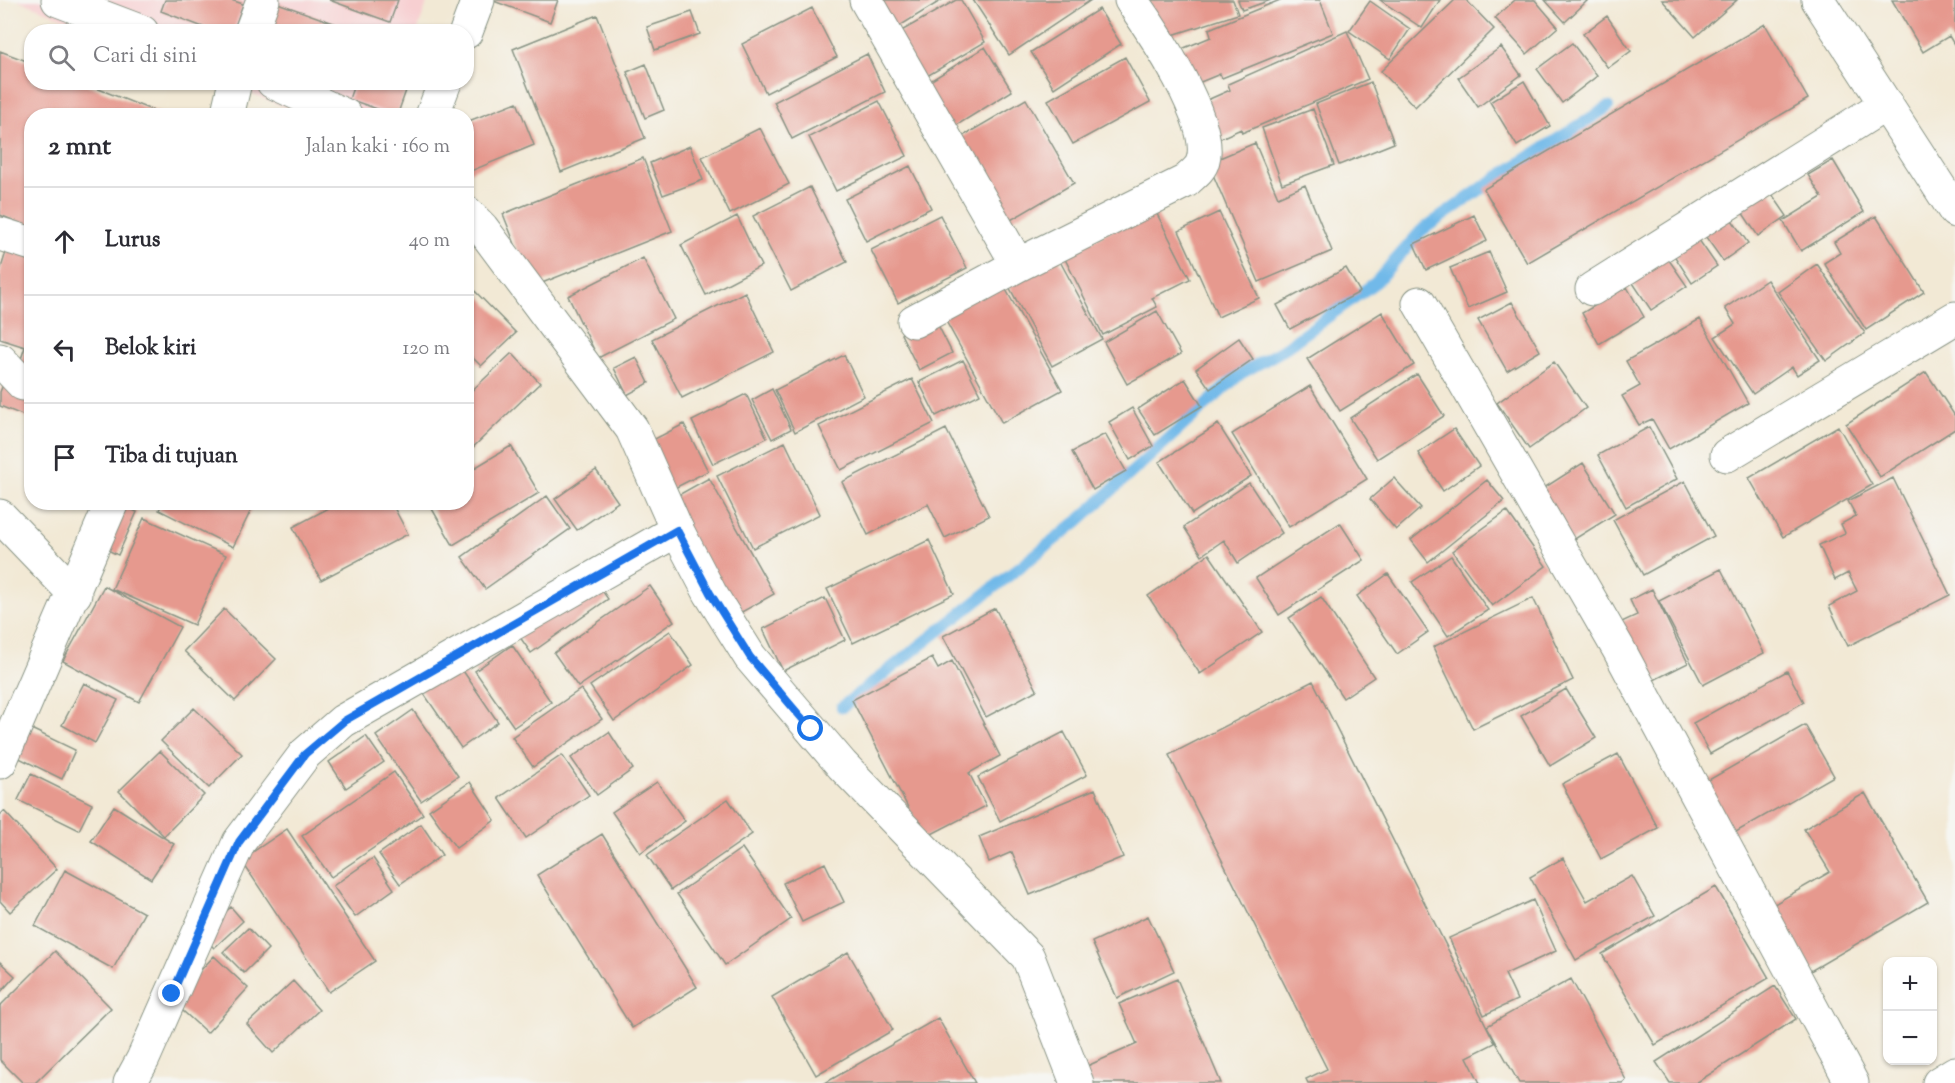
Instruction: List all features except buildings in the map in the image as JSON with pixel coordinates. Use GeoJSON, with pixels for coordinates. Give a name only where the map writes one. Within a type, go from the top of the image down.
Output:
{"type":"FeatureCollection","features":[{"type":"Feature","properties":{"kind":"street"},"geometry":{"type":"LineString","coordinates":[[58,0],[121,24]]}},
{"type":"Feature","properties":{"kind":"street"},"geometry":{"type":"LineString","coordinates":[[254,24],[262,0]]}},
{"type":"Feature","properties":{"kind":"street"},"geometry":{"type":"LineString","coordinates":[[469,24],[478,0]]}},
{"type":"Feature","properties":{"kind":"street"},"geometry":{"type":"LineString","coordinates":[[866,0],[1018,265]]}},
{"type":"Feature","properties":{"kind":"street"},"geometry":{"type":"LineString","coordinates":[[914,321],[1018,265],[1186,181],[1200,168],[1204,158],[1204,141],[1188,95],[1131,0]]}},
{"type":"Feature","properties":{"kind":"street"},"geometry":{"type":"LineString","coordinates":[[1818,0],[1955,211]]}},
{"type":"Feature","properties":{"kind":"street"},"geometry":{"type":"LineString","coordinates":[[229,108],[233,90]]}},
{"type":"Feature","properties":{"kind":"street"},"geometry":{"type":"LineString","coordinates":[[290,90],[329,108]]}},
{"type":"Feature","properties":{"kind":"street"},"geometry":{"type":"LineString","coordinates":[[435,108],[442,90]]}},
{"type":"Feature","properties":{"kind":"street"},"geometry":{"type":"LineString","coordinates":[[1592,289],[1886,104]]}},
{"type":"Feature","properties":{"kind":"street"},"geometry":{"type":"LineString","coordinates":[[474,220],[632,429],[677,530],[710,593],[750,657],[842,765],[1028,957],[1077,1083]]}},
{"type":"Feature","properties":{"kind":"street"},"geometry":{"type":"LineString","coordinates":[[0,234],[24,242]]}},
{"type":"Feature","properties":{"kind":"street"},"geometry":{"type":"LineString","coordinates":[[1419,303],[1618,648],[1852,1083]]}},
{"type":"Feature","properties":{"kind":"street"},"geometry":{"type":"LineString","coordinates":[[1727,455],[1955,318]]}},
{"type":"Feature","properties":{"kind":"street"},"geometry":{"type":"LineString","coordinates":[[0,360],[23,384]]}},
{"type":"Feature","properties":{"kind":"street"},"geometry":{"type":"LineString","coordinates":[[0,762],[75,594],[109,510]]}},
{"type":"Feature","properties":{"kind":"street"},"geometry":{"type":"LineString","coordinates":[[0,516],[75,594]]}},
{"type":"Feature","properties":{"kind":"street"},"geometry":{"type":"LineString","coordinates":[[130,1083],[143,1059],[239,842],[305,754],[344,721],[677,530]]}},
{"type":"Feature","properties":{"kind":"street"},"geometry":{"type":"LineString","coordinates":[[1939,1083],[1955,1073]]}},
{"type":"Feature","properties":{"kind":"shaded area"},"geometry":{"type":"Polygon","coordinates":[[[18,0],[428,0],[420,24],[78,24],[18,0]]]}},
{"type":"Feature","properties":{"kind":"shaded area"},"geometry":{"type":"Polygon","coordinates":[[[242,90],[394,90],[388,108],[288,108],[242,90]]]}},
{"type":"Feature","properties":{"kind":"waterway"},"geometry":{"type":"LineString","coordinates":[[842,707],[1077,522],[1240,374],[1281,351],[1376,282],[1421,231],[1495,179],[1608,107]]}},
{"type":"Feature","properties":{"kind":"route"},"geometry":{"type":"LineString","coordinates":[[172,994],[239,842],[305,754],[344,721],[677,530],[710,593],[750,657],[811,729]]}}]}
